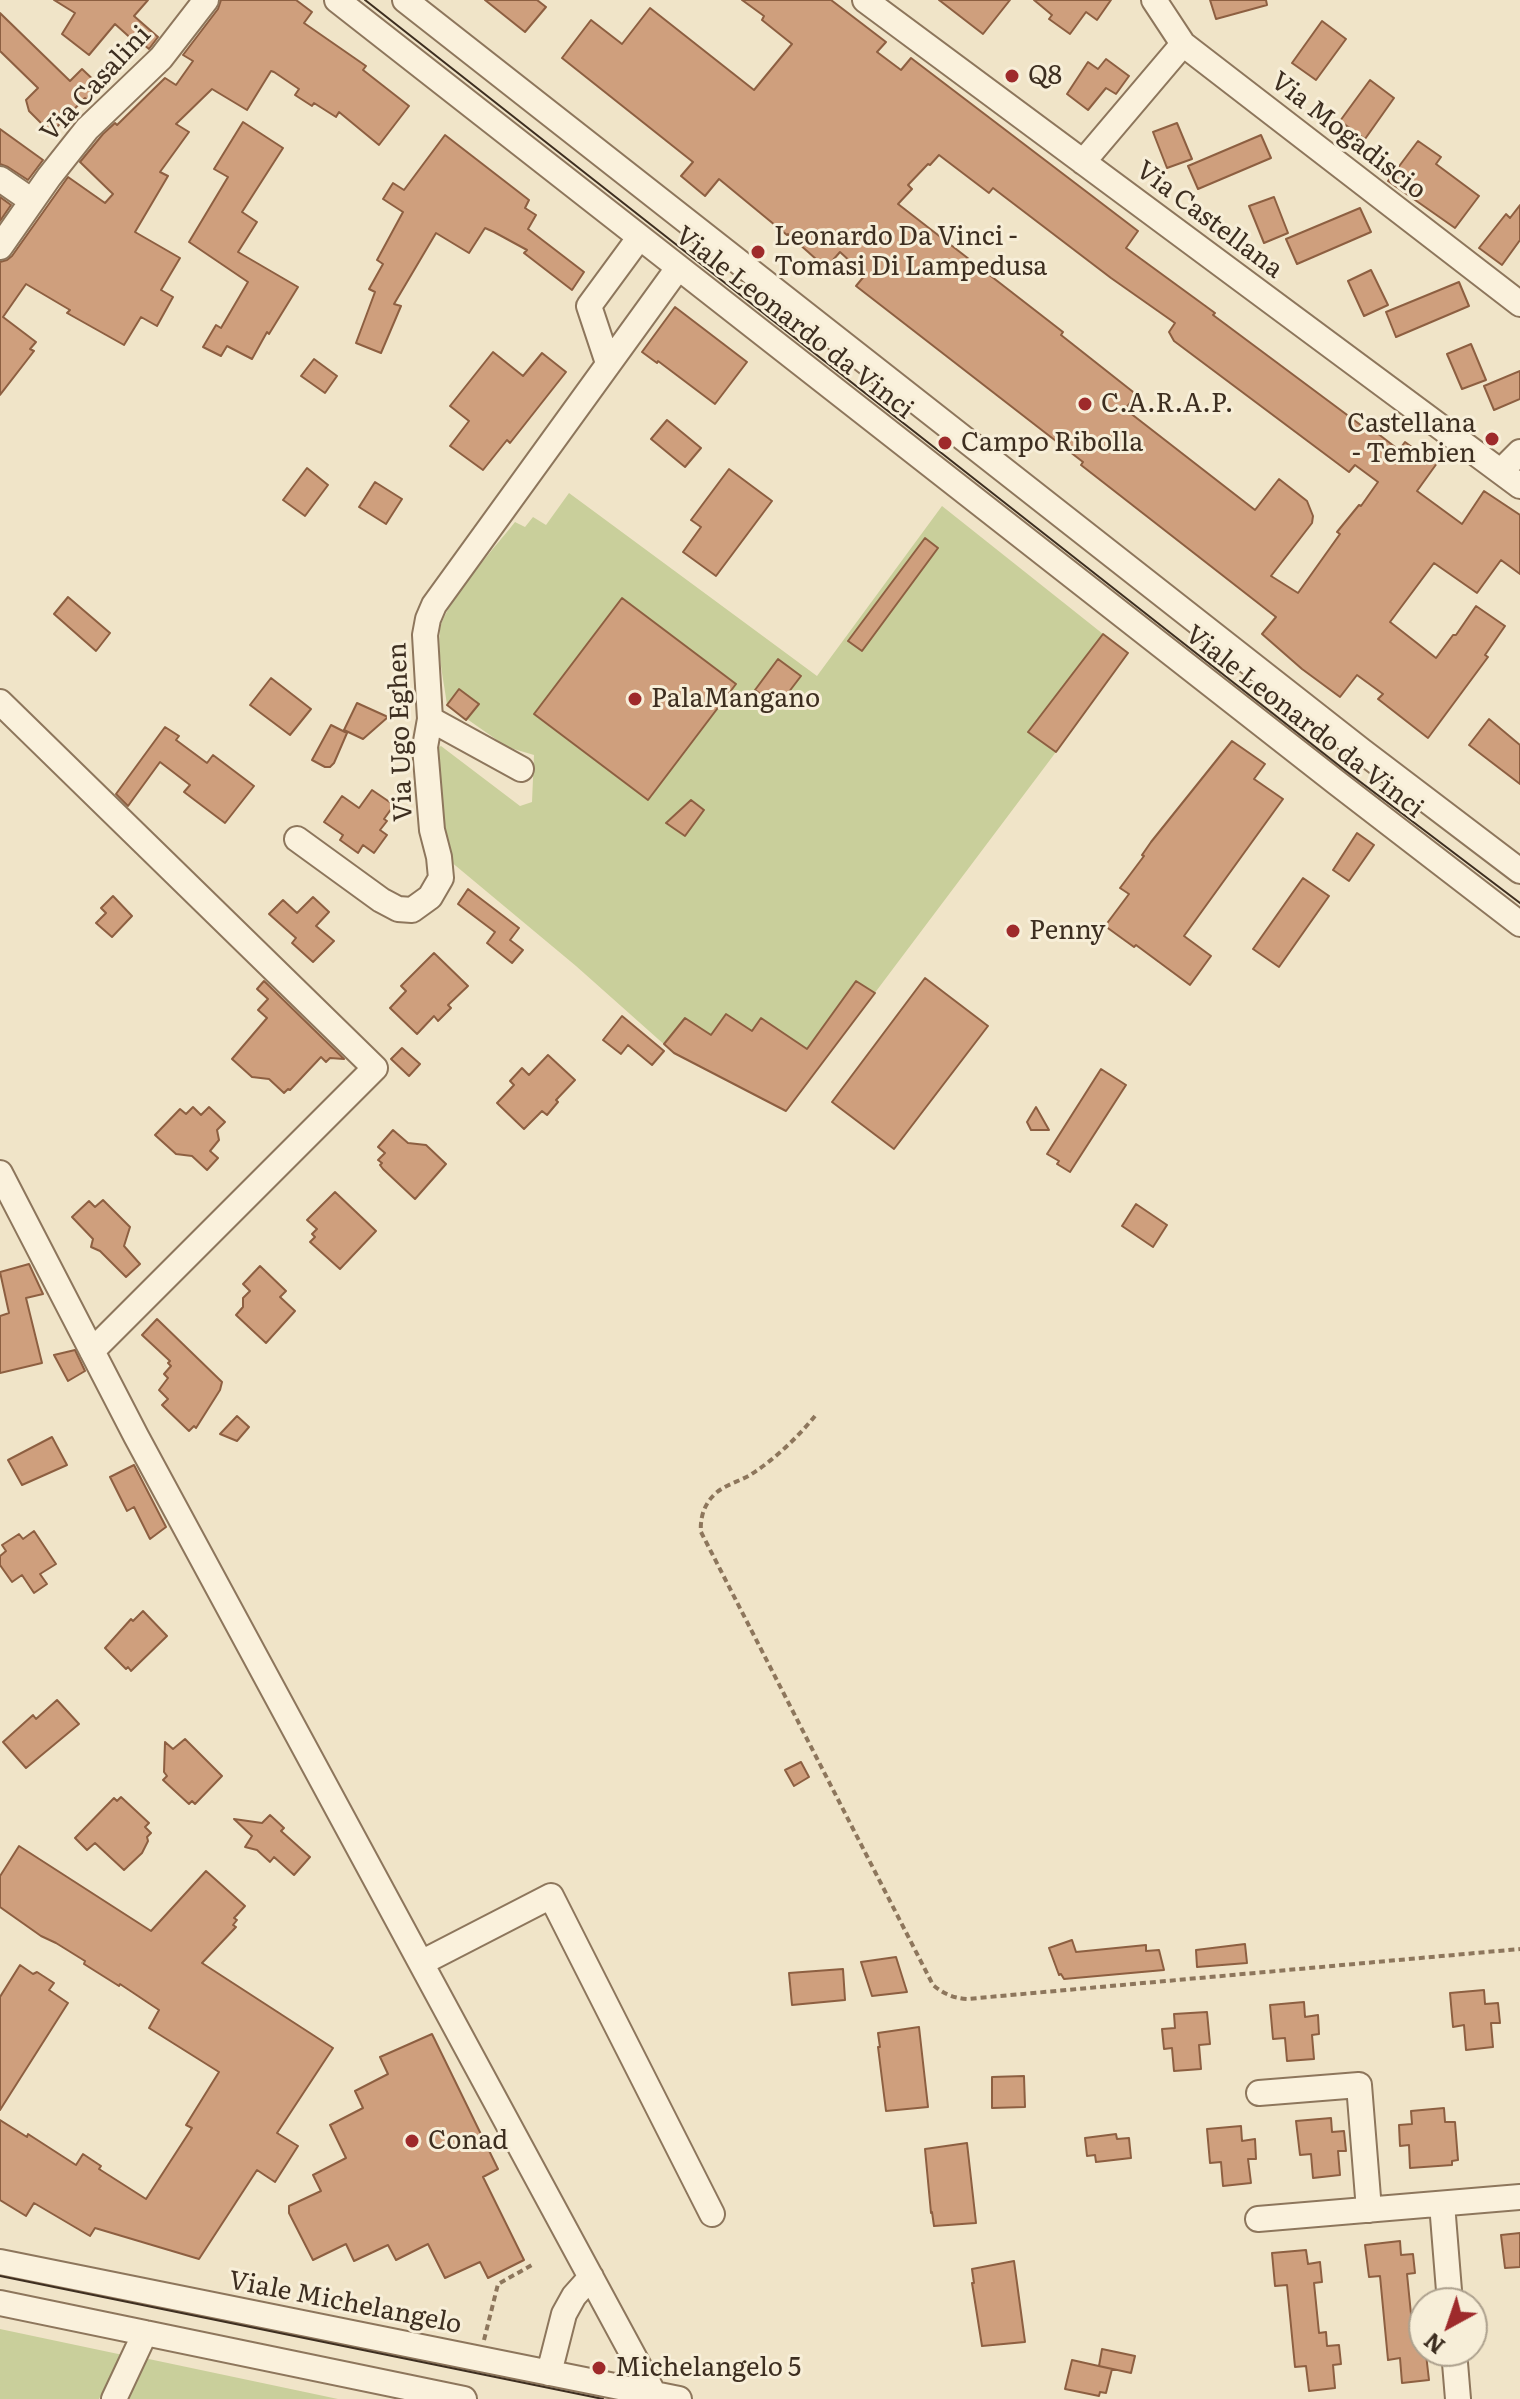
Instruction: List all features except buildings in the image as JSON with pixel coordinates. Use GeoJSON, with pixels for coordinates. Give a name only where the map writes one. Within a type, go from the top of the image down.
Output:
{"type":"FeatureCollection","features":[{"type":"Feature","properties":{"kind":"street","name":"Via Casalini"},"geometry":{"type":"LineString","coordinates":[[0,247],[87,129],[161,58],[206,0]]}},
{"type":"Feature","properties":{"kind":"street","name":"Viale Leonardo da Vinci"},"geometry":{"type":"LineString","coordinates":[[337,0],[1520,924]]}},
{"type":"Feature","properties":{"kind":"street","name":"Viale Leonardo da Vinci"},"geometry":{"type":"LineString","coordinates":[[405,0],[1362,751],[1520,871]]}},
{"type":"Feature","properties":{"kind":"street","name":"Via Castellana"},"geometry":{"type":"LineString","coordinates":[[865,0],[1510,478]]}},
{"type":"Feature","properties":{"kind":"street","name":"Via Mogadiscio"},"geometry":{"type":"LineString","coordinates":[[1154,0],[1183,44],[1520,304]]}},
{"type":"Feature","properties":{"kind":"street"},"geometry":{"type":"LineString","coordinates":[[1083,162],[1183,44]]}},
{"type":"Feature","properties":{"kind":"street"},"geometry":{"type":"LineString","coordinates":[[0,179],[32,201]]}},
{"type":"Feature","properties":{"kind":"street"},"geometry":{"type":"LineString","coordinates":[[608,363],[589,306],[639,238]]}},
{"type":"Feature","properties":{"kind":"street","name":"Via Ugo Eghen"},"geometry":{"type":"LineString","coordinates":[[297,839],[398,909],[412,910],[430,897],[441,878],[432,830],[425,747],[430,719],[425,635],[428,619],[434,605],[678,268]]}},
{"type":"Feature","properties":{"kind":"street"},"geometry":{"type":"LineString","coordinates":[[1510,478],[1520,452]]}},
{"type":"Feature","properties":{"kind":"street"},"geometry":{"type":"LineString","coordinates":[[0,702],[375,1068],[92,1351]]}},
{"type":"Feature","properties":{"kind":"street"},"geometry":{"type":"LineString","coordinates":[[430,719],[521,769]]}},
{"type":"Feature","properties":{"kind":"street"},"geometry":{"type":"LineString","coordinates":[[1337,783],[1362,751]]}},
{"type":"Feature","properties":{"kind":"street"},"geometry":{"type":"LineString","coordinates":[[0,1173],[92,1351],[654,2394]]}},
{"type":"Feature","properties":{"kind":"street"},"geometry":{"type":"LineString","coordinates":[[421,1963],[551,1896],[712,2214]]}},
{"type":"Feature","properties":{"kind":"street"},"geometry":{"type":"LineString","coordinates":[[1259,2093],[1359,2085],[1369,2210]]}},
{"type":"Feature","properties":{"kind":"street"},"geometry":{"type":"LineString","coordinates":[[1258,2219],[1520,2197]]}},
{"type":"Feature","properties":{"kind":"street"},"geometry":{"type":"LineString","coordinates":[[1442,2204],[1449,2287]]}},
{"type":"Feature","properties":{"kind":"street","name":"Viale Michelangelo"},"geometry":{"type":"LineString","coordinates":[[0,2262],[679,2399]]}},
{"type":"Feature","properties":{"kind":"street"},"geometry":{"type":"LineString","coordinates":[[549,2373],[564,2314],[574,2296],[591,2277]]}},
{"type":"Feature","properties":{"kind":"street"},"geometry":{"type":"LineString","coordinates":[[0,2303],[464,2399]]}},
{"type":"Feature","properties":{"kind":"street"},"geometry":{"type":"LineString","coordinates":[[114,2399],[145,2333]]}},
{"type":"Feature","properties":{"kind":"street"},"geometry":{"type":"LineString","coordinates":[[1455,2367],[1458,2399]]}},
{"type":"Feature","properties":{"kind":"path"},"geometry":{"type":"LineString","coordinates":[[815,1416],[800,1434],[767,1462],[712,1496],[700,1520],[701,1532],[933,1985],[943,1993],[967,1999],[1520,1949]]}},
{"type":"Feature","properties":{"kind":"path"},"geometry":{"type":"LineString","coordinates":[[479,2358],[498,2284],[532,2265]]}},
{"type":"Feature","properties":{"kind":"green space"},"geometry":{"type":"Polygon","coordinates":[[[569,493],[817,676],[942,506],[1103,634],[1028,731],[1056,752],[786,1111],[677,1052],[676,1055],[450,861],[432,751],[441,746],[520,806],[532,802],[534,755],[507,747],[447,705],[439,648],[443,619],[460,591],[515,522],[525,527],[533,517],[546,525],[569,493]]]}},
{"type":"Feature","properties":{"kind":"green space"},"geometry":{"type":"Polygon","coordinates":[[[0,2329],[123,2355],[99,2399],[0,2399],[0,2329]]]}},
{"type":"Feature","properties":{"kind":"green space"},"geometry":{"type":"Polygon","coordinates":[[[144,2358],[338,2399],[122,2399],[144,2358]]]}},
{"type":"Feature","properties":{"kind":"tram line"},"geometry":{"type":"LineString","coordinates":[[365,0],[1346,771],[1520,903]]}},
{"type":"Feature","properties":{"kind":"tram line"},"geometry":{"type":"LineString","coordinates":[[0,2276],[603,2399]]}},
{"type":"Feature","properties":{"kind":"place","name":"Q8"},"geometry":{"type":"Point","coordinates":[1012,76]}},
{"type":"Feature","properties":{"kind":"place","name":"Leonardo Da Vinci - Tomasi Di Lampedusa"},"geometry":{"type":"Point","coordinates":[758,252]}},
{"type":"Feature","properties":{"kind":"place","name":"C.A.R.A.P."},"geometry":{"type":"Point","coordinates":[1085,404]}},
{"type":"Feature","properties":{"kind":"place","name":"Castellana - Tembien"},"geometry":{"type":"Point","coordinates":[1492,439]}},
{"type":"Feature","properties":{"kind":"place","name":"Campo Ribolla"},"geometry":{"type":"Point","coordinates":[945,443]}},
{"type":"Feature","properties":{"kind":"place","name":"PalaMangano"},"geometry":{"type":"Point","coordinates":[635,699]}},
{"type":"Feature","properties":{"kind":"place","name":"Penny"},"geometry":{"type":"Point","coordinates":[1013,931]}},
{"type":"Feature","properties":{"kind":"place","name":"Conad"},"geometry":{"type":"Point","coordinates":[412,2141]}},
{"type":"Feature","properties":{"kind":"place","name":"Michelangelo 5"},"geometry":{"type":"Point","coordinates":[599,2368]}}]}
